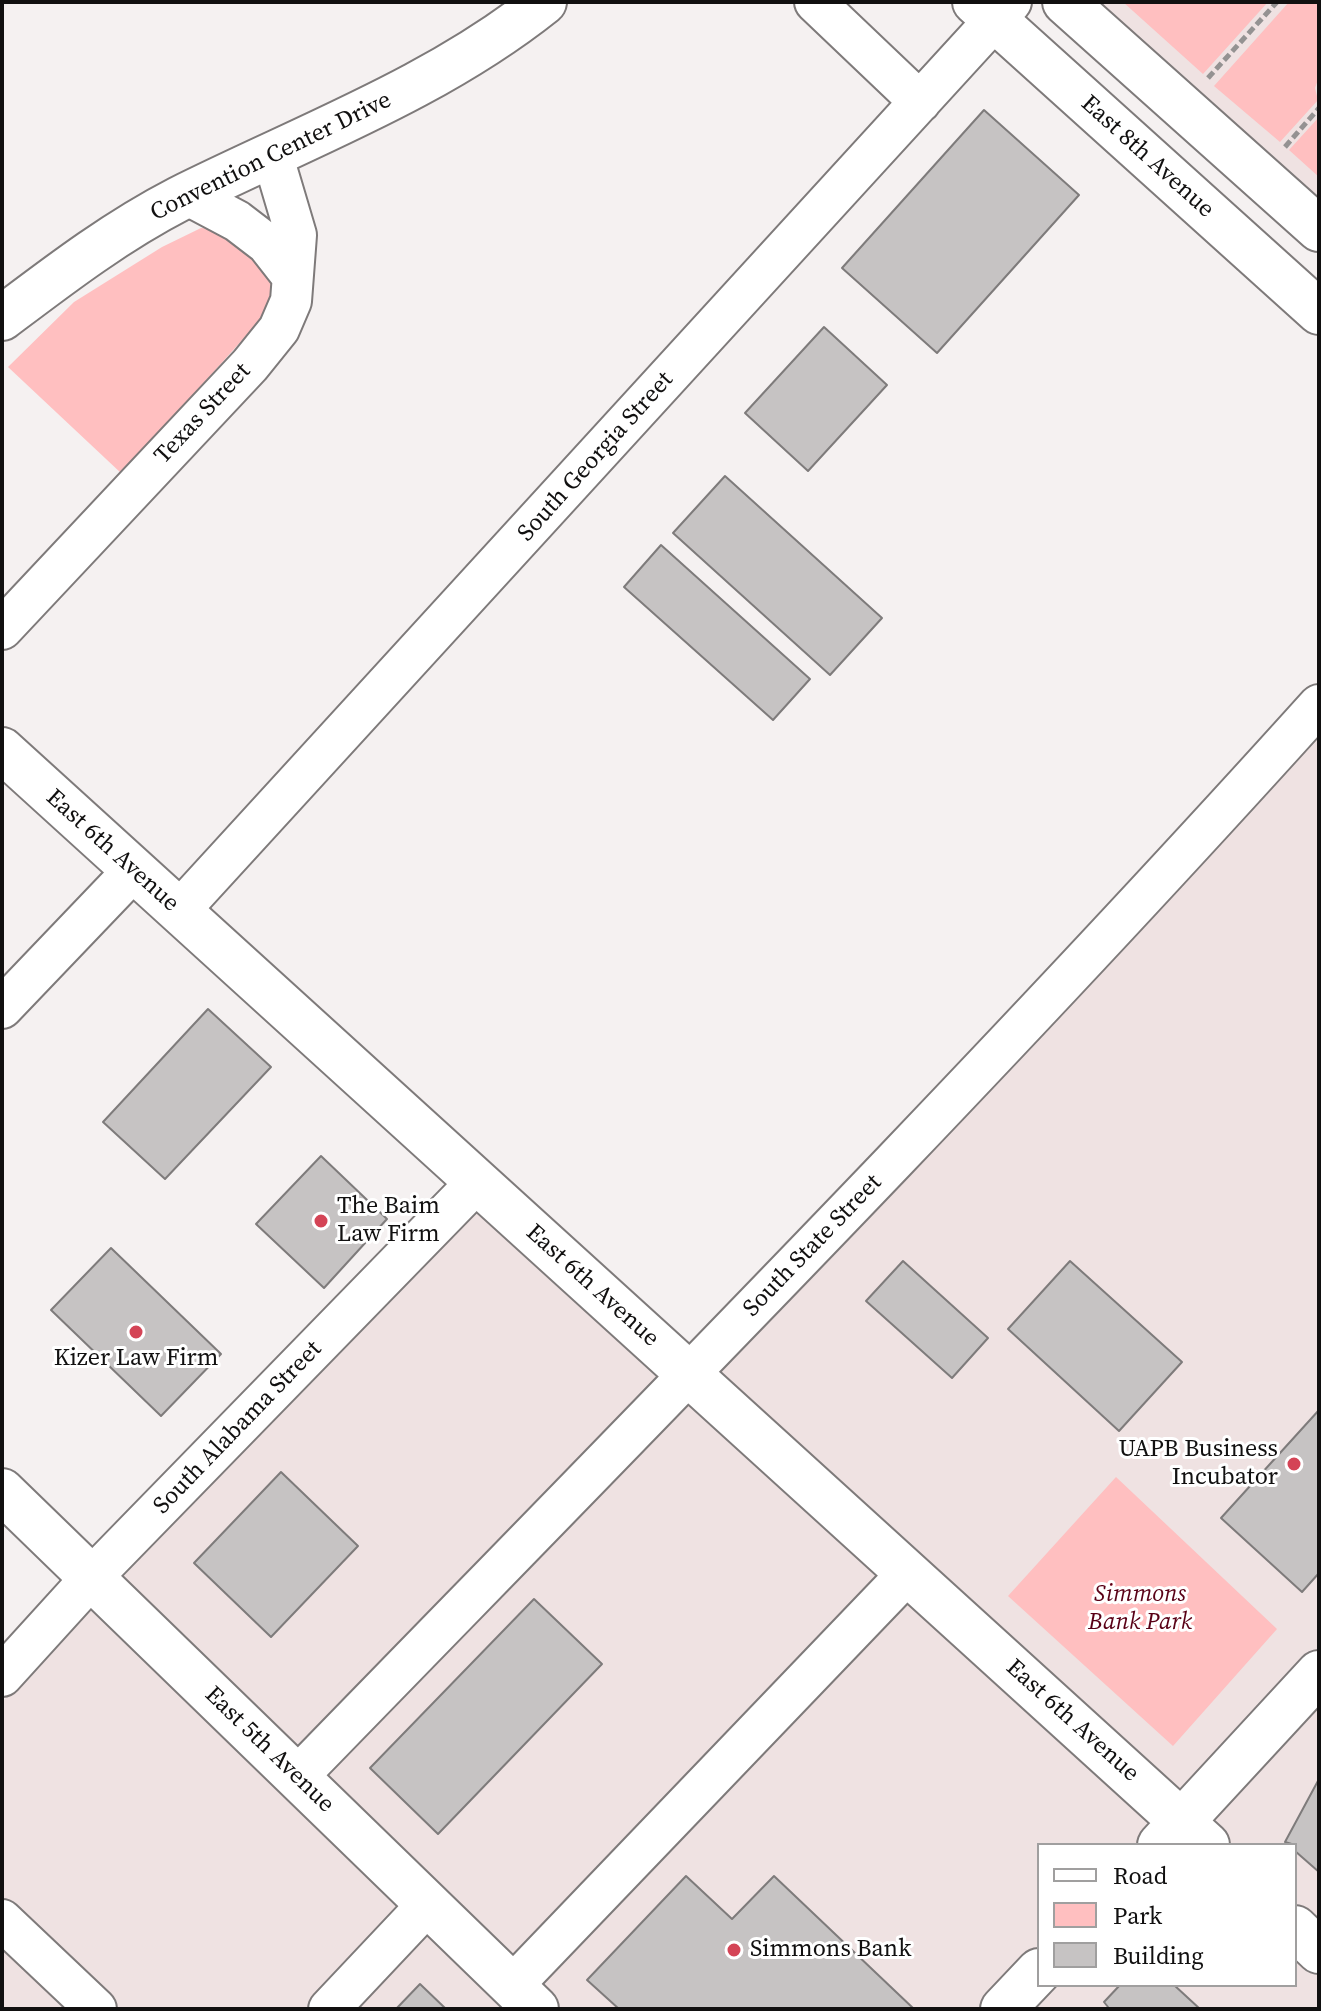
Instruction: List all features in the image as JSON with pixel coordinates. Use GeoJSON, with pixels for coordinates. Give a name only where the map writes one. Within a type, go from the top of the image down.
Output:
{"type":"FeatureCollection","features":[{"type":"Feature","properties":{"kind":"main road","name":"Convention Center Drive"},"geometry":{"type":"LineString","coordinates":[[2,318],[92,250],[188,195],[392,99],[504,33],[544,2]]}},
{"type":"Feature","properties":{"kind":"main road"},"geometry":{"type":"LineString","coordinates":[[1065,2],[1319,229]]}},
{"type":"Feature","properties":{"kind":"main road","name":"East 8th Avenue"},"geometry":{"type":"LineString","coordinates":[[994,8],[1319,312]]}},
{"type":"Feature","properties":{"kind":"main road","name":"East 6th Avenue"},"geometry":{"type":"LineString","coordinates":[[2,750],[908,1573],[1183,1837]]}},
{"type":"Feature","properties":{"kind":"main road","name":"East 5th Avenue"},"geometry":{"type":"LineString","coordinates":[[2,1491],[524,1998]]}},
{"type":"Feature","properties":{"kind":"main road"},"geometry":{"type":"LineString","coordinates":[[1183,1837],[1319,1673]]}},
{"type":"Feature","properties":{"kind":"main road"},"geometry":{"type":"LineString","coordinates":[[1297,1930],[1319,1951]]}},
{"type":"Feature","properties":{"kind":"main road"},"geometry":{"type":"LineString","coordinates":[[1003,2009],[1037,1973]]}},
{"type":"Feature","properties":{"kind":"street"},"geometry":{"type":"LineString","coordinates":[[815,2],[920,102]]}},
{"type":"Feature","properties":{"kind":"street","name":"South Georgia Street"},"geometry":{"type":"LineString","coordinates":[[179,911],[920,102],[994,8]]}},
{"type":"Feature","properties":{"kind":"street","name":"Texas Street"},"geometry":{"type":"LineString","coordinates":[[2,629],[279,329],[291,301],[296,235],[272,154]]}},
{"type":"Feature","properties":{"kind":"street"},"geometry":{"type":"LineString","coordinates":[[188,195],[237,221],[267,244],[292,276]]}},
{"type":"Feature","properties":{"kind":"street","name":"South State Street"},"geometry":{"type":"LineString","coordinates":[[297,1777],[691,1374],[1139,905],[1319,705]]}},
{"type":"Feature","properties":{"kind":"street"},"geometry":{"type":"LineString","coordinates":[[2,1008],[133,871]]}},
{"type":"Feature","properties":{"kind":"street","name":"South Alabama Street"},"geometry":{"type":"LineString","coordinates":[[2,1676],[92,1577],[476,1183]]}},
{"type":"Feature","properties":{"kind":"street"},"geometry":{"type":"LineString","coordinates":[[524,1998],[908,1573]]}},
{"type":"Feature","properties":{"kind":"street"},"geometry":{"type":"LineString","coordinates":[[329,2009],[428,1904]]}},
{"type":"Feature","properties":{"kind":"street"},"geometry":{"type":"LineString","coordinates":[[2,1920],[96,2009]]}},
{"type":"Feature","properties":{"kind":"path"},"geometry":{"type":"LineString","coordinates":[[1202,85],[1277,2]]}},
{"type":"Feature","properties":{"kind":"path"},"geometry":{"type":"LineString","coordinates":[[1279,153],[1319,108]]}},
{"type":"Feature","properties":{"kind":"shaded area"},"geometry":{"type":"Polygon","coordinates":[[[1087,2],[1319,2],[1319,210],[1087,2]]]}},
{"type":"Feature","properties":{"kind":"shaded area"},"geometry":{"type":"Polygon","coordinates":[[[1319,730],[1319,2009],[2,2009],[2,1702],[481,1206],[715,1378],[1129,938],[1319,730]]]}},
{"type":"Feature","properties":{"kind":"green space"},"geometry":{"type":"Polygon","coordinates":[[[1123,2],[1268,2],[1203,74],[1123,2]]]}},
{"type":"Feature","properties":{"kind":"green space"},"geometry":{"type":"Polygon","coordinates":[[[1289,2],[1319,2],[1319,77],[1315,88],[1318,100],[1280,142],[1214,86],[1289,2]]]}},
{"type":"Feature","properties":{"kind":"green space"},"geometry":{"type":"Polygon","coordinates":[[[1319,117],[1319,177],[1289,150],[1319,117]]]}},
{"type":"Feature","properties":{"kind":"green space"},"geometry":{"type":"Polygon","coordinates":[[[201,228],[224,229],[271,272],[273,292],[270,309],[122,474],[8,367],[74,302],[162,247],[201,228]]]}},
{"type":"Feature","properties":{"kind":"green space","name":"Simmons Bank Park"},"geometry":{"type":"Polygon","coordinates":[[[1116,1477],[1277,1629],[1173,1746],[1008,1596],[1116,1477]]]}},
{"type":"Feature","properties":{"kind":"building"},"geometry":{"type":"Polygon","coordinates":[[[984,110],[1079,195],[937,353],[842,268],[984,110]]]}},
{"type":"Feature","properties":{"kind":"building"},"geometry":{"type":"Polygon","coordinates":[[[824,327],[887,385],[808,471],[745,413],[824,327]]]}},
{"type":"Feature","properties":{"kind":"building"},"geometry":{"type":"Polygon","coordinates":[[[725,476],[882,618],[830,675],[673,533],[725,476]]]}},
{"type":"Feature","properties":{"kind":"building"},"geometry":{"type":"Polygon","coordinates":[[[661,545],[810,679],[773,720],[624,587],[661,545]]]}},
{"type":"Feature","properties":{"kind":"building"},"geometry":{"type":"Polygon","coordinates":[[[208,1009],[271,1067],[165,1179],[103,1122],[208,1009]]]}},
{"type":"Feature","properties":{"kind":"building","name":"The Baim Law Firm"},"geometry":{"type":"Polygon","coordinates":[[[321,1156],[387,1219],[324,1288],[256,1224],[321,1156]]]}},
{"type":"Feature","properties":{"kind":"building","name":"Kizer Law Firm"},"geometry":{"type":"Polygon","coordinates":[[[111,1248],[221,1354],[161,1416],[51,1310],[111,1248]]]}},
{"type":"Feature","properties":{"kind":"building"},"geometry":{"type":"Polygon","coordinates":[[[903,1261],[988,1338],[952,1378],[866,1301],[903,1261]]]}},
{"type":"Feature","properties":{"kind":"building"},"geometry":{"type":"Polygon","coordinates":[[[1070,1261],[1182,1362],[1119,1431],[1008,1329],[1070,1261]]]}},
{"type":"Feature","properties":{"kind":"building","name":"UAPB Business Incubator"},"geometry":{"type":"Polygon","coordinates":[[[1319,1410],[1319,1573],[1302,1592],[1221,1518],[1319,1410]]]}},
{"type":"Feature","properties":{"kind":"building"},"geometry":{"type":"Polygon","coordinates":[[[281,1472],[358,1546],[271,1637],[194,1563],[281,1472]]]}},
{"type":"Feature","properties":{"kind":"building"},"geometry":{"type":"Polygon","coordinates":[[[534,1599],[602,1664],[438,1834],[370,1768],[534,1599]]]}},
{"type":"Feature","properties":{"kind":"building"},"geometry":{"type":"Polygon","coordinates":[[[1319,1779],[1319,1872],[1297,1853],[1297,1843],[1285,1842],[1319,1779]]]}},
{"type":"Feature","properties":{"kind":"building","name":"Simmons Bank"},"geometry":{"type":"Polygon","coordinates":[[[686,1876],[732,1919],[774,1876],[914,2009],[619,2009],[587,1980],[686,1876]]]}},
{"type":"Feature","properties":{"kind":"building"},"geometry":{"type":"Polygon","coordinates":[[[420,1984],[446,2009],[396,2009],[420,1984]]]}},
{"type":"Feature","properties":{"kind":"building"},"geometry":{"type":"Polygon","coordinates":[[[1118,1987],[1176,1987],[1200,2009],[1106,2009],[1108,2007],[1104,2002],[1118,1987]]]}},
{"type":"Feature","properties":{"kind":"place","name":"The Baim Law Firm"},"geometry":{"type":"Point","coordinates":[321,1221]}},
{"type":"Feature","properties":{"kind":"place","name":"Kizer Law Firm"},"geometry":{"type":"Point","coordinates":[136,1332]}},
{"type":"Feature","properties":{"kind":"place","name":"UAPB Business Incubator"},"geometry":{"type":"Point","coordinates":[1294,1464]}},
{"type":"Feature","properties":{"kind":"place","name":"Simmons Bank"},"geometry":{"type":"Point","coordinates":[734,1950]}}]}
